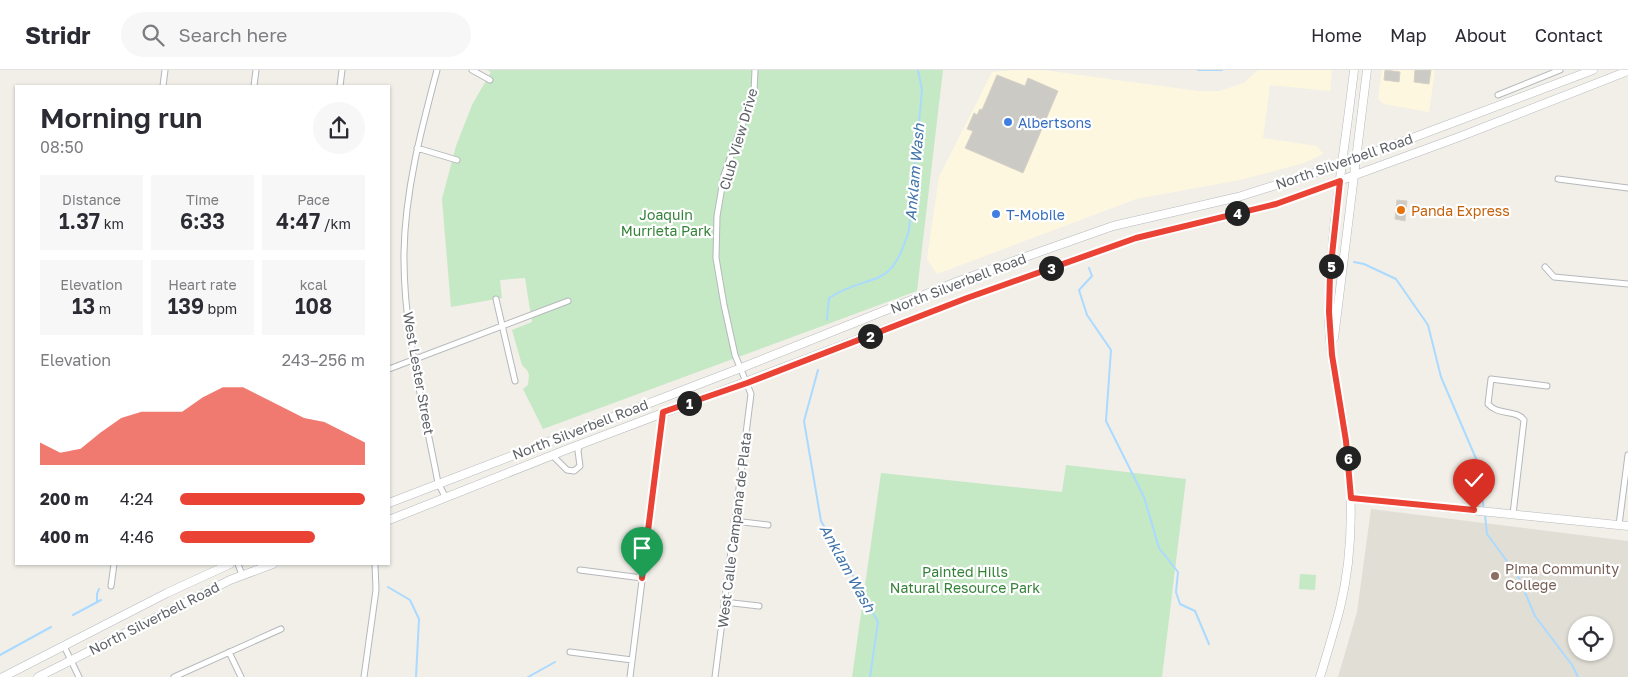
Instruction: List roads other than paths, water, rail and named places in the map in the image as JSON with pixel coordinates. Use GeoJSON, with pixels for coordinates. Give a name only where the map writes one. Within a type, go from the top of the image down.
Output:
{"type":"FeatureCollection","features":[{"type":"Feature","properties":{"kind":"main road"},"geometry":{"type":"LineString","coordinates":[[1320,677],[1340,606],[1348,551],[1351,498],[1346,441],[1332,355],[1329,312],[1330,274],[1354,70]]}},
{"type":"Feature","properties":{"kind":"main road"},"geometry":{"type":"LineString","coordinates":[[1332,355],[1367,70]]}},
{"type":"Feature","properties":{"kind":"main road","name":"North Silverbell Road"},"geometry":{"type":"LineString","coordinates":[[390,503],[741,368],[959,281],[1113,226],[1238,197],[1343,164],[1593,70]]}},
{"type":"Feature","properties":{"kind":"main road","name":"North Silverbell Road"},"geometry":{"type":"LineString","coordinates":[[390,520],[663,412],[747,383],[967,298],[1136,238],[1276,204],[1590,88],[1628,71]]}},
{"type":"Feature","properties":{"kind":"main road"},"geometry":{"type":"LineString","coordinates":[[659,399],[663,412]]}},
{"type":"Feature","properties":{"kind":"main road"},"geometry":{"type":"LineString","coordinates":[[1351,498],[1628,526]]}},
{"type":"Feature","properties":{"kind":"main road","name":"North Silverbell Road"},"geometry":{"type":"LineString","coordinates":[[3,677],[168,593],[228,565]]}},
{"type":"Feature","properties":{"kind":"main road","name":"North Silverbell Road"},"geometry":{"type":"LineString","coordinates":[[38,677],[242,575],[270,565]]}},
{"type":"Feature","properties":{"kind":"street"},"geometry":{"type":"LineString","coordinates":[[163,85],[165,70]]}},
{"type":"Feature","properties":{"kind":"street"},"geometry":{"type":"LineString","coordinates":[[254,85],[256,70]]}},
{"type":"Feature","properties":{"kind":"street"},"geometry":{"type":"LineString","coordinates":[[340,85],[342,70]]}},
{"type":"Feature","properties":{"kind":"street","name":"West Lester Street"},"geometry":{"type":"LineString","coordinates":[[437,70],[417,148],[409,192],[404,254],[408,326],[438,483],[446,498]]}},
{"type":"Feature","properties":{"kind":"street"},"geometry":{"type":"LineString","coordinates":[[472,70],[490,80]]}},
{"type":"Feature","properties":{"kind":"street","name":"Club View Drive"},"geometry":{"type":"LineString","coordinates":[[747,383],[736,356],[724,305],[716,258],[717,216],[724,175],[754,92],[755,70]]}},
{"type":"Feature","properties":{"kind":"street"},"geometry":{"type":"LineString","coordinates":[[1498,95],[1560,70]]}},
{"type":"Feature","properties":{"kind":"street"},"geometry":{"type":"LineString","coordinates":[[417,148],[443,154],[457,160]]}},
{"type":"Feature","properties":{"kind":"street"},"geometry":{"type":"LineString","coordinates":[[1558,178],[1628,188]]}},
{"type":"Feature","properties":{"kind":"street"},"geometry":{"type":"LineString","coordinates":[[1545,267],[1554,277],[1628,284]]}},
{"type":"Feature","properties":{"kind":"street"},"geometry":{"type":"LineString","coordinates":[[496,299],[515,381]]}},
{"type":"Feature","properties":{"kind":"street"},"geometry":{"type":"LineString","coordinates":[[390,369],[568,301]]}},
{"type":"Feature","properties":{"kind":"street"},"geometry":{"type":"LineString","coordinates":[[1513,514],[1524,420],[1518,415],[1493,410],[1488,404],[1491,379],[1547,386]]}},
{"type":"Feature","properties":{"kind":"street","name":"West Calle Campana de Plata"},"geometry":{"type":"LineString","coordinates":[[715,677],[751,394],[747,383]]}},
{"type":"Feature","properties":{"kind":"street"},"geometry":{"type":"LineString","coordinates":[[630,677],[663,412]]}},
{"type":"Feature","properties":{"kind":"street","name":"North Silverbell Road"},"geometry":{"type":"LineString","coordinates":[[552,455],[567,470],[574,471],[580,466],[578,451],[580,444]]}},
{"type":"Feature","properties":{"kind":"street"},"geometry":{"type":"LineString","coordinates":[[1619,525],[1628,455]]}},
{"type":"Feature","properties":{"kind":"street"},"geometry":{"type":"LineString","coordinates":[[734,521],[768,525]]}},
{"type":"Feature","properties":{"kind":"street"},"geometry":{"type":"LineString","coordinates":[[111,586],[114,565]]}},
{"type":"Feature","properties":{"kind":"street"},"geometry":{"type":"LineString","coordinates":[[238,565],[242,575]]}},
{"type":"Feature","properties":{"kind":"street"},"geometry":{"type":"LineString","coordinates":[[364,677],[376,590],[375,565]]}},
{"type":"Feature","properties":{"kind":"street"},"geometry":{"type":"LineString","coordinates":[[580,570],[642,578]]}},
{"type":"Feature","properties":{"kind":"street"},"geometry":{"type":"LineString","coordinates":[[724,602],[759,606]]}},
{"type":"Feature","properties":{"kind":"street"},"geometry":{"type":"LineString","coordinates":[[174,676],[281,629]]}},
{"type":"Feature","properties":{"kind":"street"},"geometry":{"type":"LineString","coordinates":[[64,646],[70,662],[79,677]]}},
{"type":"Feature","properties":{"kind":"street"},"geometry":{"type":"LineString","coordinates":[[229,652],[241,677]]}},
{"type":"Feature","properties":{"kind":"street"},"geometry":{"type":"LineString","coordinates":[[570,652],[632,660]]}},
{"type":"Feature","properties":{"kind":"waterway","name":"Anklam Wash"},"geometry":{"type":"LineString","coordinates":[[827,320],[829,298],[844,290],[878,278],[895,264],[902,250],[909,230],[922,90],[918,70]]}},
{"type":"Feature","properties":{"kind":"waterway"},"geometry":{"type":"LineString","coordinates":[[1198,70],[1222,70]]}},
{"type":"Feature","properties":{"kind":"waterway"},"geometry":{"type":"LineString","coordinates":[[1354,262],[1364,264],[1396,279],[1428,325],[1441,377],[1477,461],[1484,510]]}},
{"type":"Feature","properties":{"kind":"waterway"},"geometry":{"type":"LineString","coordinates":[[1089,268],[1092,276],[1079,290],[1087,315],[1111,350],[1106,421],[1144,497],[1159,548],[1178,572],[1176,592],[1180,604],[1195,611],[1209,644]]}},
{"type":"Feature","properties":{"kind":"waterway","name":"Anklam Wash"},"geometry":{"type":"LineString","coordinates":[[818,370],[804,421],[821,521],[878,622],[870,677]]}},
{"type":"Feature","properties":{"kind":"waterway"},"geometry":{"type":"LineString","coordinates":[[1485,515],[1487,534],[1518,576],[1535,616],[1572,665],[1578,677]]}},
{"type":"Feature","properties":{"kind":"waterway"},"geometry":{"type":"LineString","coordinates":[[388,587],[410,600],[419,619],[416,677]]}},
{"type":"Feature","properties":{"kind":"waterway"},"geometry":{"type":"LineString","coordinates":[[97,601],[99,589]]}},
{"type":"Feature","properties":{"kind":"waterway"},"geometry":{"type":"LineString","coordinates":[[73,615],[101,600]]}},
{"type":"Feature","properties":{"kind":"waterway"},"geometry":{"type":"LineString","coordinates":[[0,655],[51,627]]}},
{"type":"Feature","properties":{"kind":"waterway"},"geometry":{"type":"LineString","coordinates":[[528,677],[555,662]]}},
{"type":"Feature","properties":{"kind":"place","name":"Albertsons"},"geometry":{"type":"Point","coordinates":[1008,122]}},
{"type":"Feature","properties":{"kind":"place","name":"Panda Express"},"geometry":{"type":"Point","coordinates":[1401,210]}},
{"type":"Feature","properties":{"kind":"place","name":"T-Mobile"},"geometry":{"type":"Point","coordinates":[996,214]}},
{"type":"Feature","properties":{"kind":"place","name":"Pima Community College"},"geometry":{"type":"Point","coordinates":[1495,576]}},
{"type":"Feature","properties":{"kind":"park label","name":"Joaquin Murrieta Park"},"geometry":{"type":"Point","coordinates":[666,222]}},
{"type":"Feature","properties":{"kind":"park label","name":"Painted Hills Natural Resource Park"},"geometry":{"type":"Point","coordinates":[965,580]}}]}
